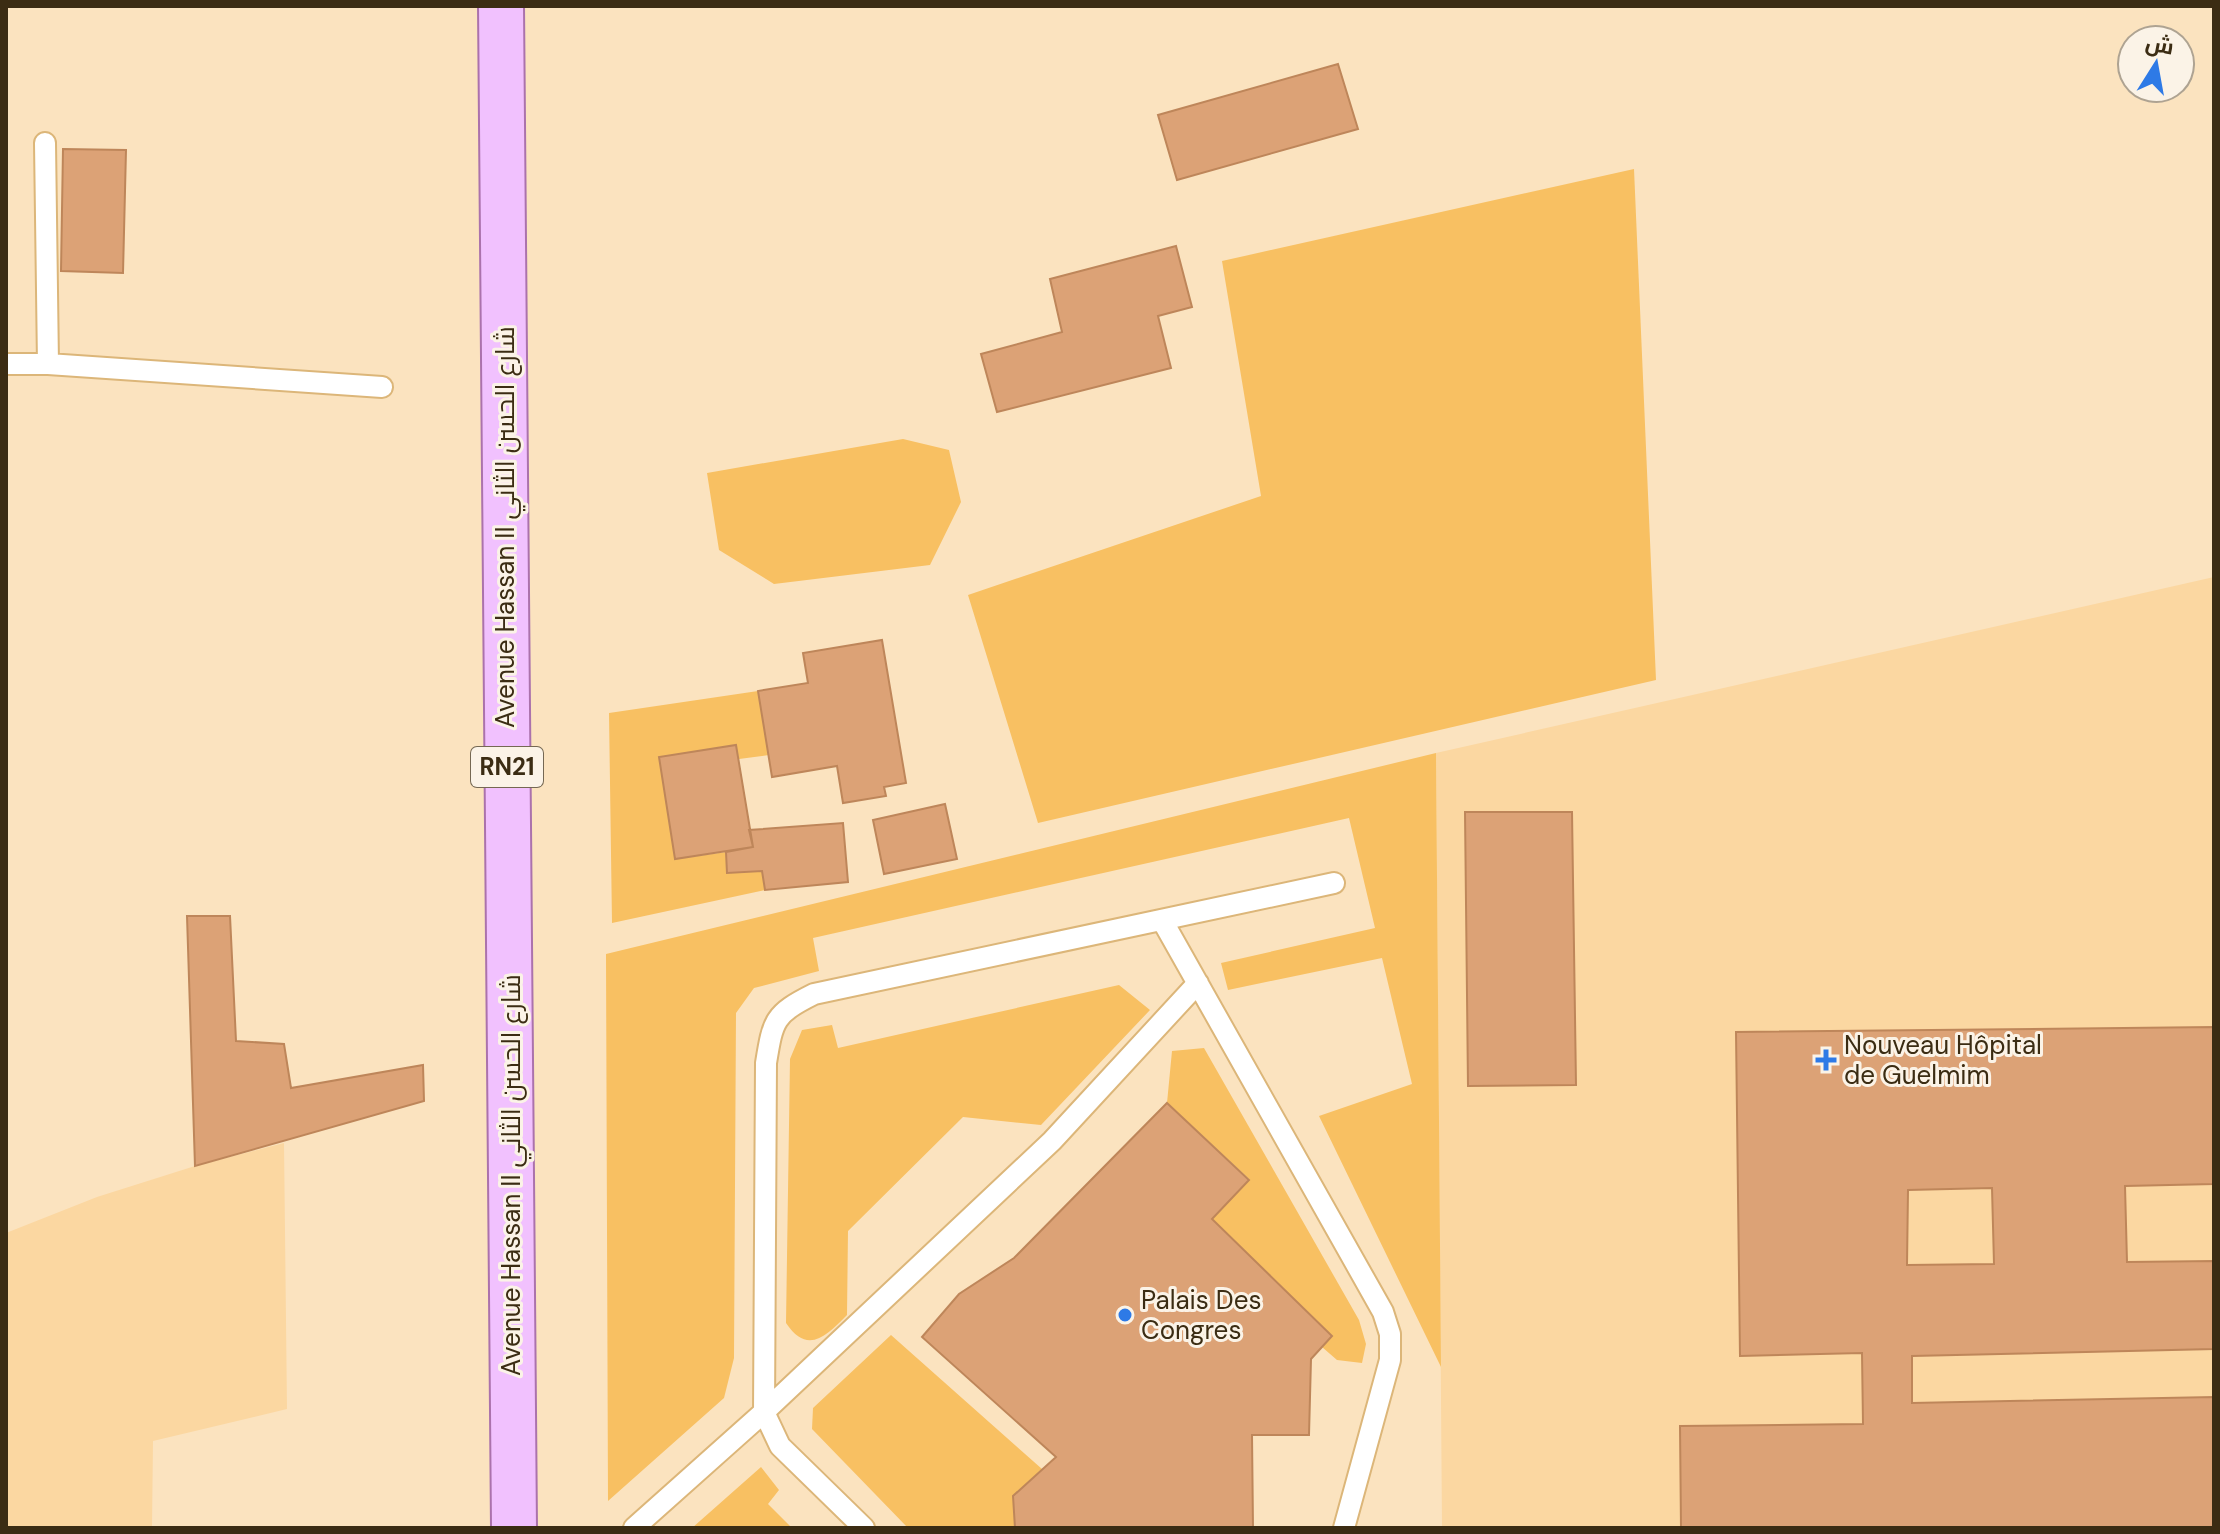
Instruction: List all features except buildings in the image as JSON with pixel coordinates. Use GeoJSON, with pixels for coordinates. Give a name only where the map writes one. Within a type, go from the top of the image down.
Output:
{"type":"FeatureCollection","features":[{"type":"Feature","properties":{"kind":"main road","name":"Avenue Hassan II شارع الحسن الثاني"},"geometry":{"type":"LineString","coordinates":[[501,6],[514,1528]]}},
{"type":"Feature","properties":{"kind":"lane"},"geometry":{"type":"LineString","coordinates":[[45,143],[48,364]]}},
{"type":"Feature","properties":{"kind":"lane"},"geometry":{"type":"LineString","coordinates":[[6,364],[48,364],[382,387]]}},
{"type":"Feature","properties":{"kind":"lane"},"geometry":{"type":"LineString","coordinates":[[864,1528],[780,1446],[764,1412],[766,1063],[772,1027],[788,1007],[814,994],[1334,883]]}},
{"type":"Feature","properties":{"kind":"lane"},"geometry":{"type":"LineString","coordinates":[[1162,920],[1383,1312],[1390,1334],[1390,1360],[1344,1528]]}},
{"type":"Feature","properties":{"kind":"lane"},"geometry":{"type":"LineString","coordinates":[[634,1528],[764,1412],[1052,1141],[1198,983]]}},
{"type":"Feature","properties":{"kind":"shaded area"},"geometry":{"type":"Polygon","coordinates":[[[1634,169],[1656,680],[1038,823],[968,595],[1261,496],[1222,261],[1634,169]]]}},
{"type":"Feature","properties":{"kind":"shaded area"},"geometry":{"type":"Polygon","coordinates":[[[903,439],[949,450],[961,502],[930,565],[774,584],[719,550],[707,473],[903,439]]]}},
{"type":"Feature","properties":{"kind":"shaded area","name":"Nouveau Hôpital de Guelmim"},"geometry":{"type":"Polygon","coordinates":[[[2214,577],[2214,1528],[1442,1528],[1436,753],[2214,577]]]}},
{"type":"Feature","properties":{"kind":"shaded area"},"geometry":{"type":"Polygon","coordinates":[[[758,691],[769,755],[739,759],[736,745],[676,859],[726,852],[727,873],[762,871],[765,890],[612,923],[609,713],[758,691]]]}},
{"type":"Feature","properties":{"kind":"shaded area"},"geometry":{"type":"Polygon","coordinates":[[[1436,753],[1441,1367],[1319,1116],[1412,1084],[1382,958],[1228,990],[1221,963],[1375,928],[1349,818],[813,938],[819,971],[754,988],[736,1013],[734,1358],[724,1398],[608,1501],[606,954],[1436,753]]]}},
{"type":"Feature","properties":{"kind":"shaded area"},"geometry":{"type":"Polygon","coordinates":[[[1119,985],[1150,1010],[1041,1125],[963,1117],[848,1231],[847,1315],[817,1339],[802,1338],[794,1333],[786,1323],[790,1059],[802,1030],[832,1025],[838,1048],[1119,985]]]}},
{"type":"Feature","properties":{"kind":"shaded area"},"geometry":{"type":"Polygon","coordinates":[[[1204,1048],[1359,1320],[1366,1344],[1362,1363],[1337,1360],[1322,1347],[1332,1336],[1212,1219],[1249,1179],[1167,1103],[1172,1051],[1204,1048]]]}},
{"type":"Feature","properties":{"kind":"shaded area"},"geometry":{"type":"Polygon","coordinates":[[[284,1143],[287,1409],[153,1441],[152,1528],[6,1528],[6,1233],[97,1197],[195,1166],[284,1143]]]}},
{"type":"Feature","properties":{"kind":"shaded area"},"geometry":{"type":"Polygon","coordinates":[[[891,1335],[1042,1469],[1013,1496],[1015,1528],[908,1528],[812,1429],[813,1408],[891,1335]]]}},
{"type":"Feature","properties":{"kind":"shaded area"},"geometry":{"type":"Polygon","coordinates":[[[761,1467],[779,1490],[768,1504],[792,1528],[692,1528],[761,1467]]]}},
{"type":"Feature","properties":{"kind":"place","name":"Nouveau Hôpital de Guelmim"},"geometry":{"type":"Point","coordinates":[1826,1060]}},
{"type":"Feature","properties":{"kind":"place","name":"Palais Des Congres"},"geometry":{"type":"Point","coordinates":[1125,1315]}}]}
